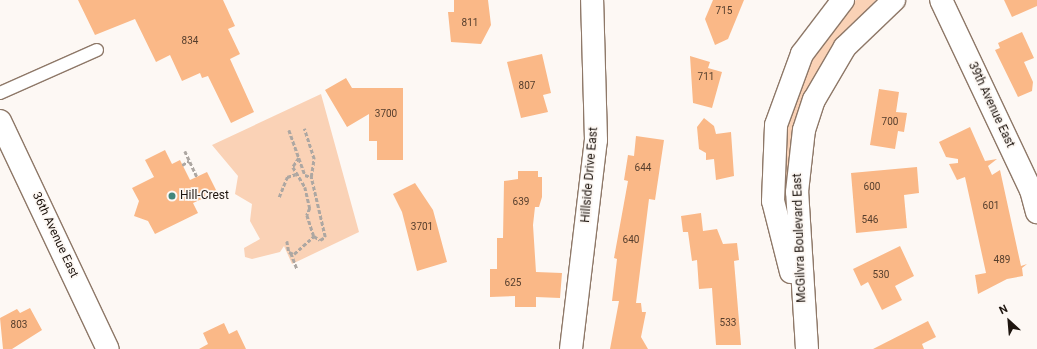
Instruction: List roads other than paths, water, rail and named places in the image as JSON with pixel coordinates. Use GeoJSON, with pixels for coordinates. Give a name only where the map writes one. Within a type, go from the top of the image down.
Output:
{"type":"FeatureCollection","features":[{"type":"Feature","properties":{"kind":"street","name":"Hillside Drive East"},"geometry":{"type":"LineString","coordinates":[[572,349],[596,140],[592,0]]}},
{"type":"Feature","properties":{"kind":"street","name":"McGilvra Boulevard East"},"geometry":{"type":"LineString","coordinates":[[807,349],[802,315],[773,202],[772,151],[791,76],[816,32],[843,0]]}},
{"type":"Feature","properties":{"kind":"street","name":"McGilvra Boulevard East"},"geometry":{"type":"LineString","coordinates":[[802,315],[797,192],[804,130],[814,100],[845,47],[894,0]]}},
{"type":"Feature","properties":{"kind":"street","name":"39th Avenue East"},"geometry":{"type":"LineString","coordinates":[[941,0],[1031,190],[1037,212]]}},
{"type":"Feature","properties":{"kind":"street","name":"36th Avenue East"},"geometry":{"type":"LineString","coordinates":[[0,121],[108,349]]}},
{"type":"Feature","properties":{"kind":"lane"},"geometry":{"type":"LineString","coordinates":[[0,93],[97,50]]}},
{"type":"Feature","properties":{"kind":"place","name":"Hill-Crest"},"geometry":{"type":"Point","coordinates":[172,196]}}]}
